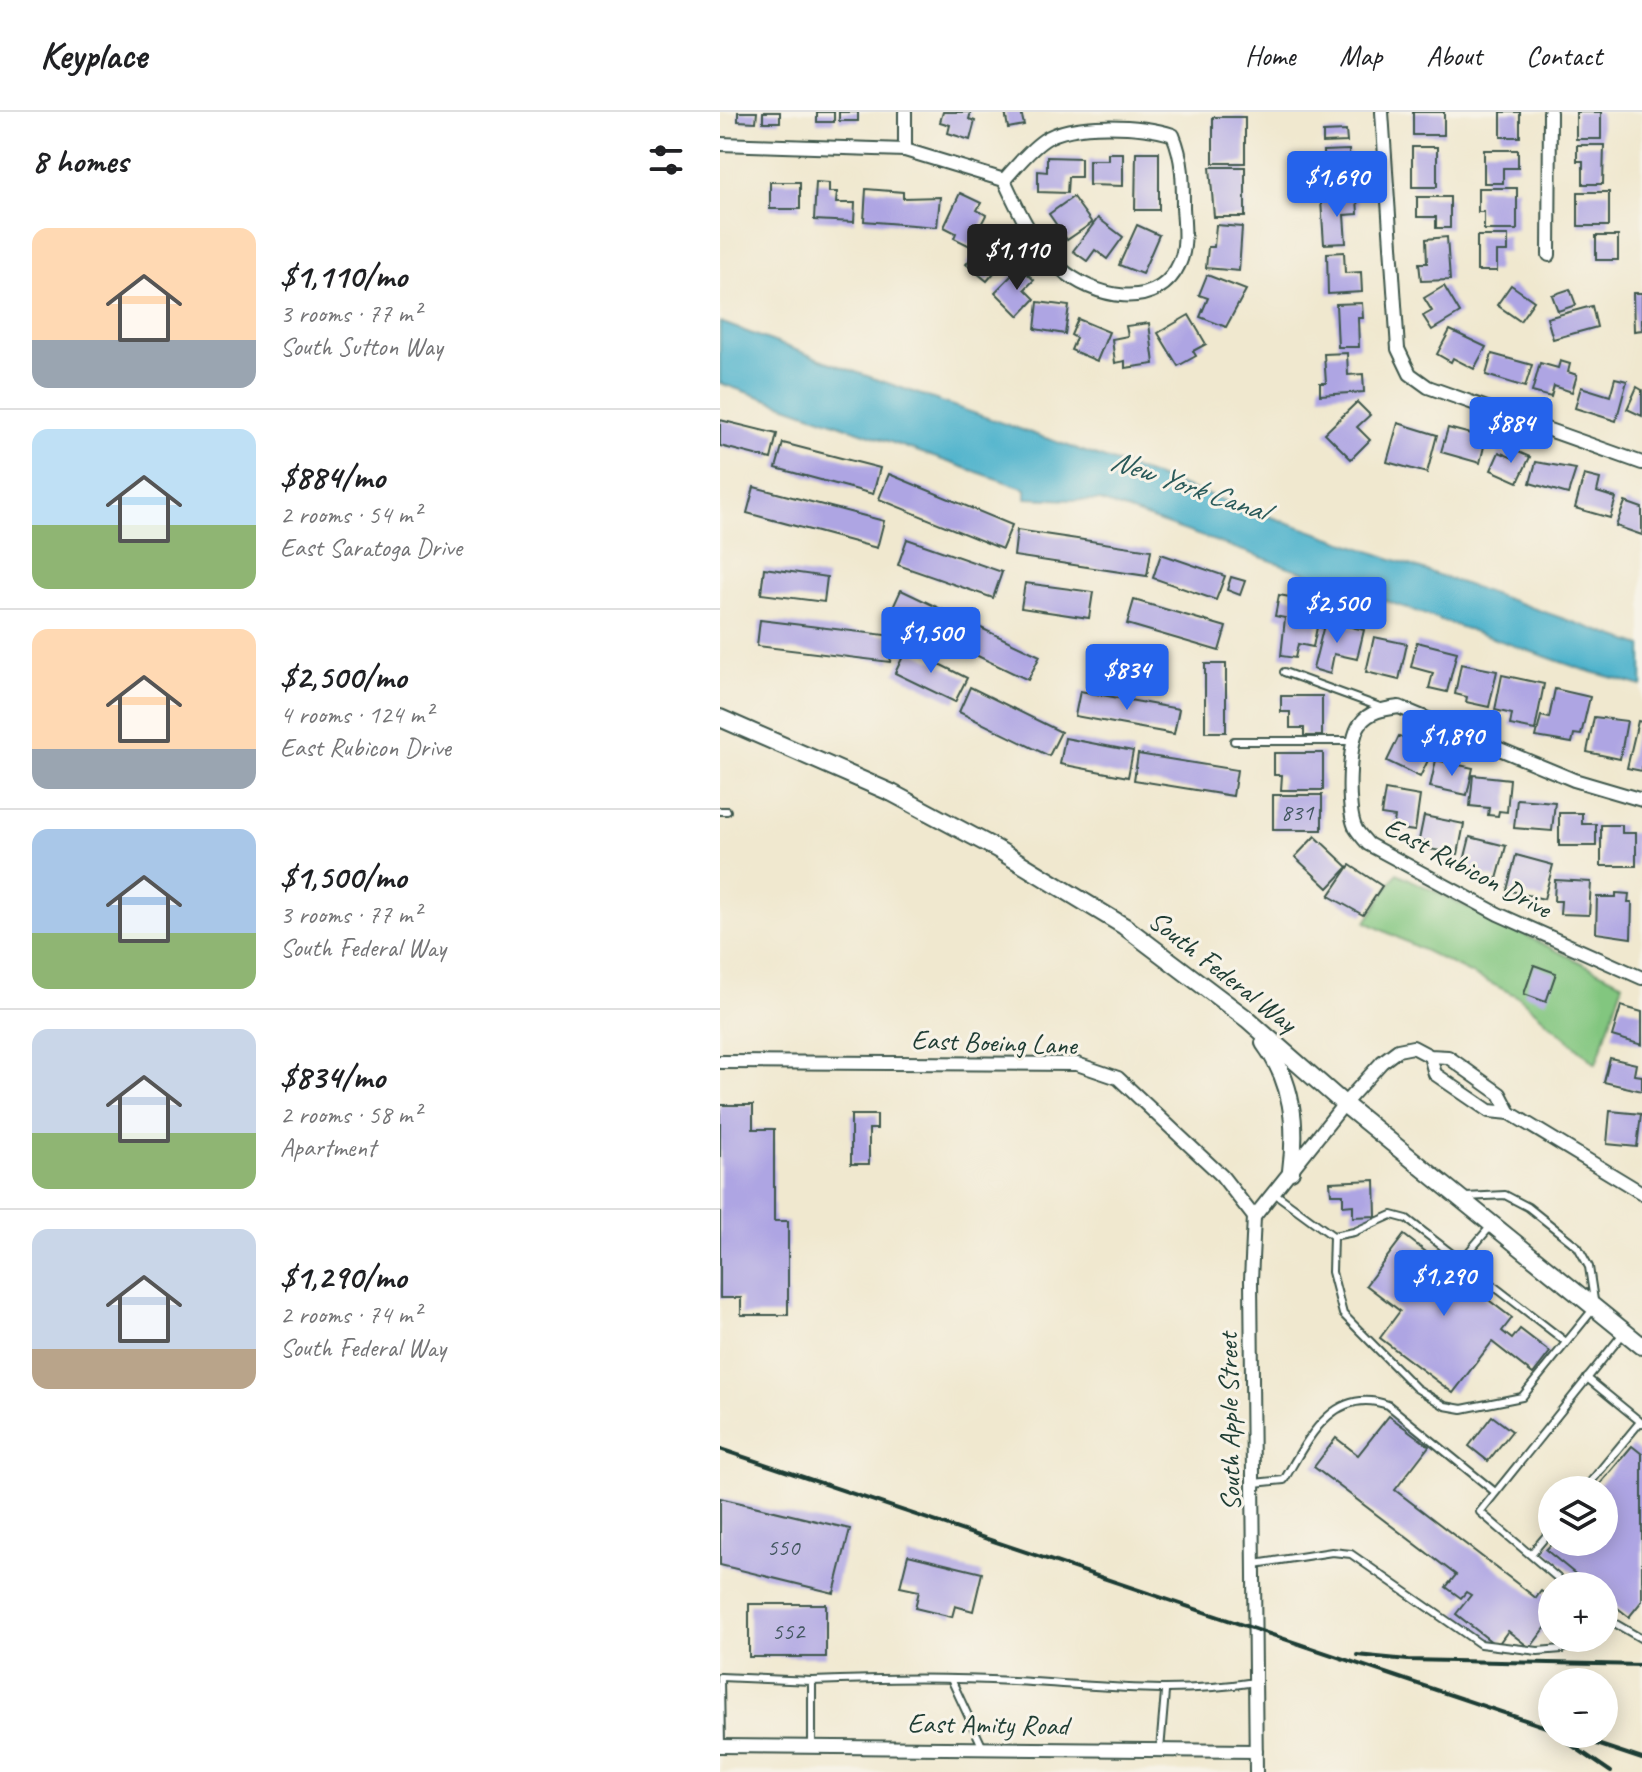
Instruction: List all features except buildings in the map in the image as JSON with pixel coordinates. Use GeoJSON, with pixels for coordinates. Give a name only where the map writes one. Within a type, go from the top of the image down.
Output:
{"type":"FeatureCollection","features":[{"type":"Feature","properties":{"kind":"main road","name":"South Federal Way"},"geometry":{"type":"LineString","coordinates":[[720,718],[892,793],[997,849],[1124,926],[1247,1019],[1344,1104],[1642,1346]]}},
{"type":"Feature","properties":{"kind":"main road"},"geometry":{"type":"LineString","coordinates":[[1247,1019],[1275,1058],[1288,1091],[1296,1132],[1291,1171]]}},
{"type":"Feature","properties":{"kind":"street"},"geometry":{"type":"LineString","coordinates":[[905,112],[905,150]]}},
{"type":"Feature","properties":{"kind":"street"},"geometry":{"type":"LineString","coordinates":[[1382,112],[1398,349],[1410,374],[1428,387],[1642,463]]}},
{"type":"Feature","properties":{"kind":"street"},"geometry":{"type":"LineString","coordinates":[[1549,255],[1550,112]]}},
{"type":"Feature","properties":{"kind":"street"},"geometry":{"type":"LineString","coordinates":[[720,144],[905,150],[1004,180],[1029,230],[1061,269],[1103,294],[1144,295],[1165,283],[1180,263],[1184,238],[1182,155],[1173,135],[1154,129],[1086,128],[1061,132],[1045,139],[1004,180]]}},
{"type":"Feature","properties":{"kind":"street"},"geometry":{"type":"LineString","coordinates":[[1352,741],[1359,725],[1384,709],[1415,712],[1516,758],[1642,800]]}},
{"type":"Feature","properties":{"kind":"street","name":"East Rubicon Drive"},"geometry":{"type":"LineString","coordinates":[[1352,741],[1351,812],[1356,829],[1368,844],[1498,914],[1642,978]]}},
{"type":"Feature","properties":{"kind":"street"},"geometry":{"type":"LineString","coordinates":[[1254,1217],[1344,1104],[1382,1062],[1398,1050],[1413,1047],[1430,1056],[1448,1057],[1500,1094],[1510,1113]]}},
{"type":"Feature","properties":{"kind":"street"},"geometry":{"type":"LineString","coordinates":[[1430,1056],[1435,1074],[1489,1111],[1510,1113],[1642,1193]]}},
{"type":"Feature","properties":{"kind":"street","name":"East Boeing Lane"},"geometry":{"type":"LineString","coordinates":[[720,1062],[1077,1064],[1118,1078],[1222,1176],[1254,1217]]}},
{"type":"Feature","properties":{"kind":"street","name":"South Apple Street"},"geometry":{"type":"LineString","coordinates":[[1254,1217],[1251,1280],[1256,1772]]}},
{"type":"Feature","properties":{"kind":"street","name":"East Amity Road"},"geometry":{"type":"LineString","coordinates":[[721,1746],[1256,1751]]}},
{"type":"Feature","properties":{"kind":"lane"},"geometry":{"type":"LineString","coordinates":[[1284,672],[1384,709]]}},
{"type":"Feature","properties":{"kind":"lane"},"geometry":{"type":"LineString","coordinates":[[1234,741],[1352,741]]}},
{"type":"Feature","properties":{"kind":"lane"},"geometry":{"type":"LineString","coordinates":[[1273,1192],[1333,1236],[1354,1232],[1392,1215],[1407,1219],[1566,1342]]}},
{"type":"Feature","properties":{"kind":"lane"},"geometry":{"type":"LineString","coordinates":[[1333,1236],[1333,1281],[1343,1314],[1416,1388],[1445,1406],[1462,1409],[1522,1397],[1595,1307],[1589,1267],[1578,1247],[1528,1207],[1505,1195],[1460,1198]]}},
{"type":"Feature","properties":{"kind":"lane"},"geometry":{"type":"LineString","coordinates":[[1461,1261],[1492,1224]]}},
{"type":"Feature","properties":{"kind":"lane"},"geometry":{"type":"LineString","coordinates":[[1551,1572],[1480,1512],[1625,1332]]}},
{"type":"Feature","properties":{"kind":"lane"},"geometry":{"type":"LineString","coordinates":[[1587,1378],[1641,1423],[1596,1476]]}},
{"type":"Feature","properties":{"kind":"lane"},"geometry":{"type":"LineString","coordinates":[[1254,1483],[1284,1480],[1308,1438],[1330,1412],[1375,1401],[1388,1405],[1495,1492]]}},
{"type":"Feature","properties":{"kind":"lane"},"geometry":{"type":"LineString","coordinates":[[1531,1554],[1538,1546]]}},
{"type":"Feature","properties":{"kind":"lane"},"geometry":{"type":"LineString","coordinates":[[1255,1564],[1332,1552],[1351,1554],[1480,1644],[1538,1651]]}},
{"type":"Feature","properties":{"kind":"lane"},"geometry":{"type":"LineString","coordinates":[[1618,1625],[1642,1639]]}},
{"type":"Feature","properties":{"kind":"lane"},"geometry":{"type":"LineString","coordinates":[[721,1746],[720,1676],[812,1681],[951,1679],[1165,1692],[1256,1682]]}},
{"type":"Feature","properties":{"kind":"lane"},"geometry":{"type":"LineString","coordinates":[[951,1679],[983,1748]]}},
{"type":"Feature","properties":{"kind":"lane"},"geometry":{"type":"LineString","coordinates":[[812,1681],[812,1746]]}},
{"type":"Feature","properties":{"kind":"lane"},"geometry":{"type":"LineString","coordinates":[[1160,1750],[1165,1692]]}},
{"type":"Feature","properties":{"kind":"green space"},"geometry":{"type":"Polygon","coordinates":[[[1397,873],[1623,983],[1596,1064],[1519,997],[1366,922],[1397,873]]]}},
{"type":"Feature","properties":{"kind":"water"},"geometry":{"type":"Polygon","coordinates":[[[720,322],[1642,646],[1642,686],[1581,669],[1100,501],[1026,498],[1026,489],[720,383],[720,322]]]}},
{"type":"Feature","properties":{"kind":"railway"},"geometry":{"type":"LineString","coordinates":[[720,1449],[1538,1724]]}},
{"type":"Feature","properties":{"kind":"railway"},"geometry":{"type":"LineString","coordinates":[[1357,1655],[1408,1660],[1642,1665]]}},
{"type":"Feature","properties":{"kind":"railway"},"geometry":{"type":"LineString","coordinates":[[1576,1748],[1611,1772]]}},
{"type":"Feature","properties":{"kind":"railway"},"geometry":{"type":"LineString","coordinates":[[1609,1748],[1642,1759]]}},
{"type":"Feature","properties":{"kind":"water label","name":"New York Canal"},"geometry":{"type":"Point","coordinates":[1189,485]}}]}
